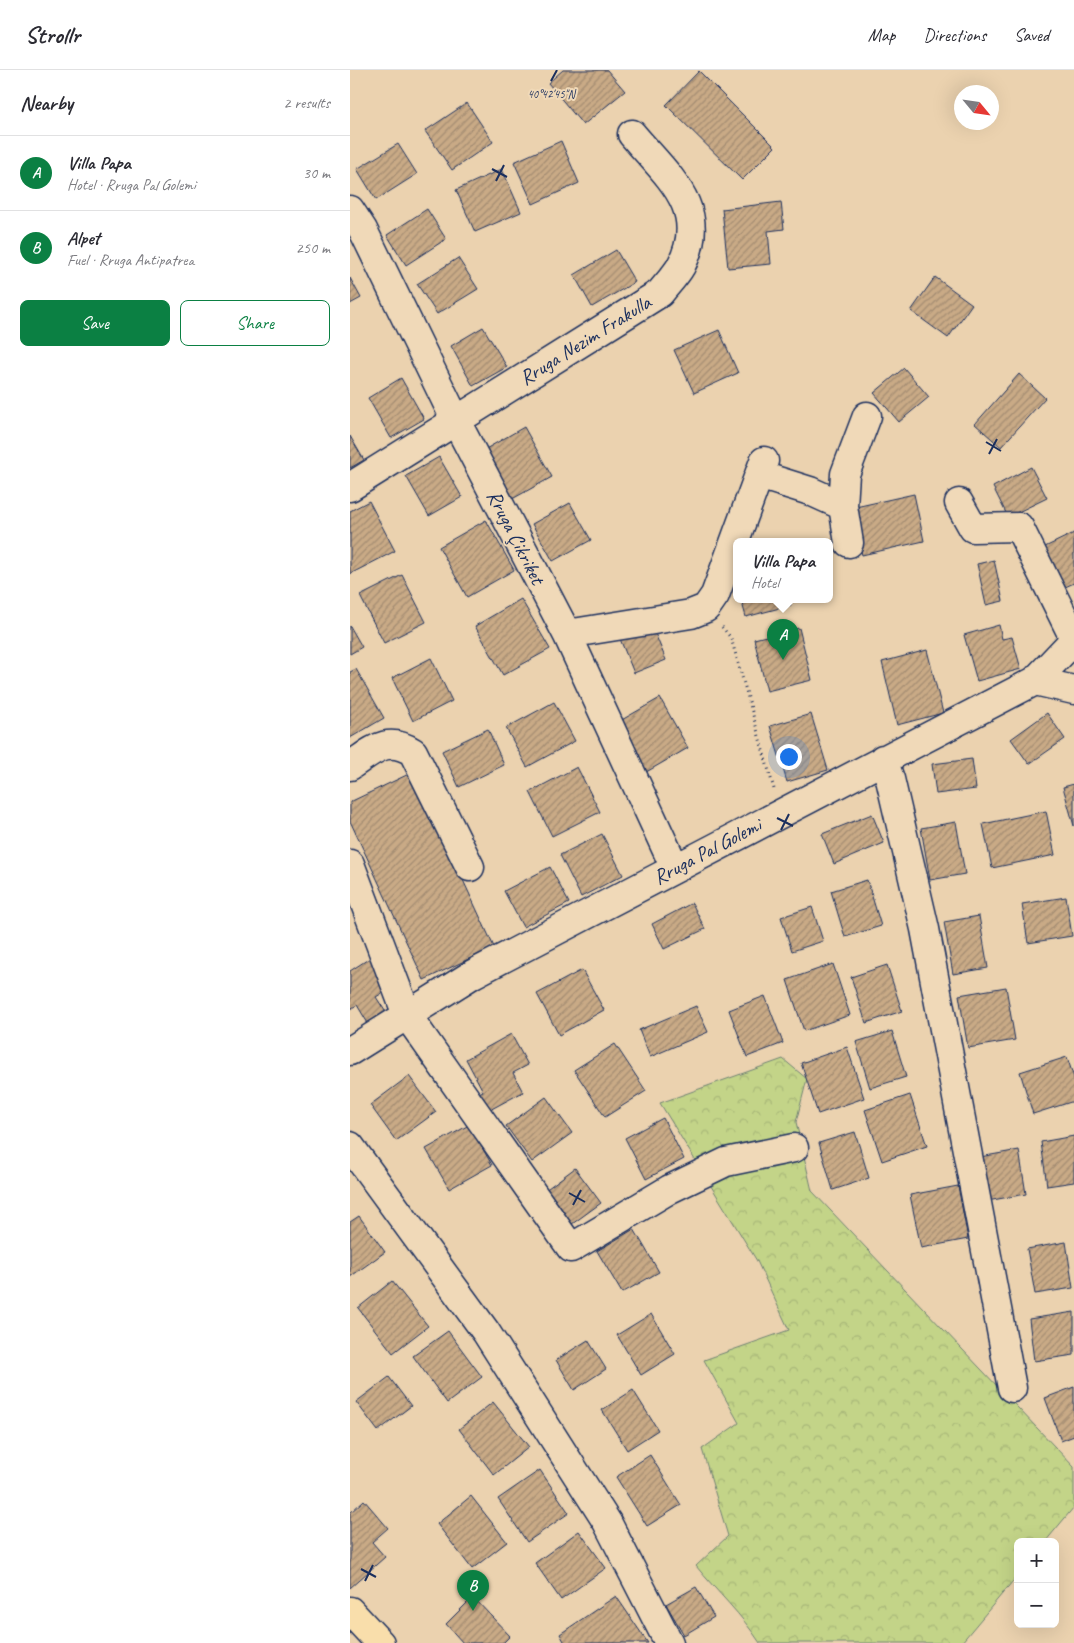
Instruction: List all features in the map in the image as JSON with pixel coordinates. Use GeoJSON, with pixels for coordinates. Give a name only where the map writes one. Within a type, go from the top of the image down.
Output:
{"type":"FeatureCollection","features":[{"type":"Feature","properties":{"kind":"main road"},"geometry":{"type":"LineString","coordinates":[[350,1611],[380,1643]]}},
{"type":"Feature","properties":{"kind":"street","name":"Rruga Nezim Frakulla"},"geometry":{"type":"LineString","coordinates":[[350,487],[660,293],[681,267],[692,239],[692,216],[679,190],[632,134]]}},
{"type":"Feature","properties":{"kind":"street","name":"Rruga Çikriket"},"geometry":{"type":"LineString","coordinates":[[350,210],[363,230],[456,421],[566,634],[675,868]]}},
{"type":"Feature","properties":{"kind":"street"},"geometry":{"type":"LineString","coordinates":[[849,543],[843,506],[844,474],[867,416]]}},
{"type":"Feature","properties":{"kind":"street"},"geometry":{"type":"LineString","coordinates":[[736,538],[762,468],[843,506]]}},
{"type":"Feature","properties":{"kind":"street"},"geometry":{"type":"LineString","coordinates":[[959,503],[973,528],[1019,527],[1074,639]]}},
{"type":"Feature","properties":{"kind":"street"},"geometry":{"type":"LineString","coordinates":[[566,634],[692,614],[706,608],[715,595],[733,546]]}},
{"type":"Feature","properties":{"kind":"street","name":"Rruga Pal Golemi"},"geometry":{"type":"LineString","coordinates":[[350,1051],[473,974],[1035,681],[1074,639]]}},
{"type":"Feature","properties":{"kind":"street"},"geometry":{"type":"LineString","coordinates":[[1035,681],[1074,690]]}},
{"type":"Feature","properties":{"kind":"street"},"geometry":{"type":"LineString","coordinates":[[350,766],[385,744],[401,744],[413,752],[470,867]]}},
{"type":"Feature","properties":{"kind":"street"},"geometry":{"type":"LineString","coordinates":[[883,759],[890,778],[925,929],[1012,1388]]}},
{"type":"Feature","properties":{"kind":"street"},"geometry":{"type":"LineString","coordinates":[[350,864],[407,1015],[571,1248],[670,1190],[726,1162],[794,1148]]}},
{"type":"Feature","properties":{"kind":"street"},"geometry":{"type":"LineString","coordinates":[[350,1146],[491,1340],[607,1522],[669,1643]]}},
{"type":"Feature","properties":{"kind":"path"},"geometry":{"type":"LineString","coordinates":[[706,608],[731,638],[781,812]]}},
{"type":"Feature","properties":{"kind":"green space"},"geometry":{"type":"Polygon","coordinates":[[[783,1059],[807,1079],[796,1122],[812,1191],[1074,1467],[1074,1507],[1048,1538],[1014,1538],[1014,1580],[961,1643],[760,1643],[696,1566],[728,1536],[702,1449],[739,1423],[704,1360],[789,1330],[757,1261],[660,1103],[783,1059]]]}},
{"type":"Feature","properties":{"kind":"building"},"geometry":{"type":"Polygon","coordinates":[[[563,70],[607,70],[625,91],[583,125],[548,83],[563,70]]]}},
{"type":"Feature","properties":{"kind":"building"},"geometry":{"type":"Polygon","coordinates":[[[699,71],[775,147],[742,180],[666,105],[699,71]]]}},
{"type":"Feature","properties":{"kind":"building"},"geometry":{"type":"Polygon","coordinates":[[[467,103],[493,142],[452,170],[425,131],[467,103]]]}},
{"type":"Feature","properties":{"kind":"building"},"geometry":{"type":"Polygon","coordinates":[[[561,141],[579,183],[533,204],[514,162],[561,141]]]}},
{"type":"Feature","properties":{"kind":"building"},"geometry":{"type":"Polygon","coordinates":[[[398,144],[417,174],[376,200],[357,169],[398,144]]]}},
{"type":"Feature","properties":{"kind":"building"},"geometry":{"type":"Polygon","coordinates":[[[502,169],[521,212],[475,232],[456,190],[502,169]]]}},
{"type":"Feature","properties":{"kind":"building"},"geometry":{"type":"Polygon","coordinates":[[[781,202],[784,229],[768,231],[771,264],[728,268],[722,209],[781,202]]]}},
{"type":"Feature","properties":{"kind":"building"},"geometry":{"type":"Polygon","coordinates":[[[427,209],[446,239],[406,265],[387,235],[427,209]]]}},
{"type":"Feature","properties":{"kind":"building"},"geometry":{"type":"Polygon","coordinates":[[[616,250],[635,282],[592,307],[574,275],[616,250]]]}},
{"type":"Feature","properties":{"kind":"building"},"geometry":{"type":"Polygon","coordinates":[[[458,258],[478,289],[437,314],[417,284],[458,258]]]}},
{"type":"Feature","properties":{"kind":"building"},"geometry":{"type":"Polygon","coordinates":[[[935,277],[972,304],[948,338],[911,311],[935,277]]]}},
{"type":"Feature","properties":{"kind":"building"},"geometry":{"type":"Polygon","coordinates":[[[350,278],[361,298],[350,304],[350,278]]]}},
{"type":"Feature","properties":{"kind":"building"},"geometry":{"type":"Polygon","coordinates":[[[483,327],[507,367],[473,386],[451,346],[483,327]]]}},
{"type":"Feature","properties":{"kind":"building"},"geometry":{"type":"Polygon","coordinates":[[[719,330],[738,373],[694,393],[674,350],[719,330]]]}},
{"type":"Feature","properties":{"kind":"building"},"geometry":{"type":"Polygon","coordinates":[[[904,368],[929,397],[899,422],[874,393],[904,368]]]}},
{"type":"Feature","properties":{"kind":"building"},"geometry":{"type":"Polygon","coordinates":[[[1019,374],[1045,398],[1001,447],[975,424],[1019,374]]]}},
{"type":"Feature","properties":{"kind":"building"},"geometry":{"type":"Polygon","coordinates":[[[401,378],[424,419],[391,438],[368,398],[401,378]]]}},
{"type":"Feature","properties":{"kind":"building"},"geometry":{"type":"Polygon","coordinates":[[[524,427],[552,477],[505,503],[477,454],[524,427]]]}},
{"type":"Feature","properties":{"kind":"building"},"geometry":{"type":"Polygon","coordinates":[[[350,436],[364,460],[350,468],[350,436]]]}},
{"type":"Feature","properties":{"kind":"building"},"geometry":{"type":"Polygon","coordinates":[[[439,457],[462,497],[429,516],[406,476],[439,457]]]}},
{"type":"Feature","properties":{"kind":"building"},"geometry":{"type":"Polygon","coordinates":[[[1031,467],[1047,498],[1008,517],[993,487],[1031,467]]]}},
{"type":"Feature","properties":{"kind":"building"},"geometry":{"type":"Polygon","coordinates":[[[914,494],[924,541],[862,555],[851,508],[914,494]]]}},
{"type":"Feature","properties":{"kind":"building"},"geometry":{"type":"Polygon","coordinates":[[[369,501],[395,551],[350,574],[350,511],[369,501]]]}},
{"type":"Feature","properties":{"kind":"building"},"geometry":{"type":"Polygon","coordinates":[[[570,503],[591,540],[553,561],[532,524],[570,503]]]}},
{"type":"Feature","properties":{"kind":"building"},"geometry":{"type":"Polygon","coordinates":[[[486,520],[514,570],[467,597],[439,547],[486,520]]]}},
{"type":"Feature","properties":{"kind":"building"},"geometry":{"type":"Polygon","coordinates":[[[1074,533],[1074,583],[1063,588],[1045,547],[1074,533]]]}},
{"type":"Feature","properties":{"kind":"building"},"geometry":{"type":"Polygon","coordinates":[[[994,560],[1003,601],[986,605],[977,564],[994,560]]]}},
{"type":"Feature","properties":{"kind":"building"},"geometry":{"type":"Polygon","coordinates":[[[402,575],[426,622],[384,643],[360,596],[402,575]]]}},
{"type":"Feature","properties":{"kind":"building"},"geometry":{"type":"Polygon","coordinates":[[[521,599],[550,649],[503,675],[475,626],[521,599]]]}},
{"type":"Feature","properties":{"kind":"building"},"geometry":{"type":"Polygon","coordinates":[[[742,603],[790,603],[791,605],[746,617],[742,603]]]}},
{"type":"Feature","properties":{"kind":"building"},"geometry":{"type":"Polygon","coordinates":[[[999,625],[1002,639],[1012,637],[1021,669],[977,681],[964,635],[999,625]]]}},
{"type":"Feature","properties":{"kind":"building"},"geometry":{"type":"Polygon","coordinates":[[[350,626],[362,647],[350,654],[350,626]]]}},
{"type":"Feature","properties":{"kind":"building"},"geometry":{"type":"Polygon","coordinates":[[[652,626],[666,660],[634,673],[620,639],[652,626]]]}},
{"type":"Feature","properties":{"kind":"building"},"geometry":{"type":"Polygon","coordinates":[[[799,628],[812,680],[767,691],[754,639],[799,628]]]}},
{"type":"Feature","properties":{"kind":"building"},"geometry":{"type":"Polygon","coordinates":[[[927,650],[943,713],[897,725],[882,662],[927,650]]]}},
{"type":"Feature","properties":{"kind":"building"},"geometry":{"type":"Polygon","coordinates":[[[431,658],[452,701],[413,721],[392,678],[431,658]]]}},
{"type":"Feature","properties":{"kind":"building"},"geometry":{"type":"Polygon","coordinates":[[[356,669],[384,718],[350,738],[350,672],[356,669]]]}},
{"type":"Feature","properties":{"kind":"building"},"geometry":{"type":"Polygon","coordinates":[[[660,698],[688,748],[641,775],[613,725],[660,698]]]}},
{"type":"Feature","properties":{"kind":"building"},"geometry":{"type":"Polygon","coordinates":[[[554,702],[575,741],[527,767],[506,728],[554,702]]]}},
{"type":"Feature","properties":{"kind":"building"},"geometry":{"type":"Polygon","coordinates":[[[1047,713],[1065,739],[1029,764],[1011,739],[1047,713]]]}},
{"type":"Feature","properties":{"kind":"building"},"geometry":{"type":"Polygon","coordinates":[[[811,714],[828,770],[787,782],[770,726],[811,714]]]}},
{"type":"Feature","properties":{"kind":"building"},"geometry":{"type":"Polygon","coordinates":[[[488,729],[504,765],[459,787],[442,751],[488,729]]]}},
{"type":"Feature","properties":{"kind":"building"},"geometry":{"type":"Polygon","coordinates":[[[972,759],[976,789],[936,794],[932,764],[972,759]]]}},
{"type":"Feature","properties":{"kind":"building"},"geometry":{"type":"Polygon","coordinates":[[[577,767],[600,812],[552,836],[530,792],[577,767]]]}},
{"type":"Feature","properties":{"kind":"building"},"geometry":{"type":"Polygon","coordinates":[[[413,772],[494,947],[424,980],[350,821],[350,802],[413,772]]]}},
{"type":"Feature","properties":{"kind":"building"},"geometry":{"type":"Polygon","coordinates":[[[1074,784],[1074,826],[1063,787],[1074,784]]]}},
{"type":"Feature","properties":{"kind":"building"},"geometry":{"type":"Polygon","coordinates":[[[1046,811],[1055,855],[992,868],[983,824],[1046,811]]]}},
{"type":"Feature","properties":{"kind":"building"},"geometry":{"type":"Polygon","coordinates":[[[872,814],[884,843],[834,864],[822,834],[872,814]]]}},
{"type":"Feature","properties":{"kind":"building"},"geometry":{"type":"Polygon","coordinates":[[[956,822],[965,874],[930,880],[921,828],[956,822]]]}},
{"type":"Feature","properties":{"kind":"building"},"geometry":{"type":"Polygon","coordinates":[[[602,834],[623,875],[581,897],[560,855],[602,834]]]}},
{"type":"Feature","properties":{"kind":"building"},"geometry":{"type":"Polygon","coordinates":[[[550,867],[569,903],[523,927],[504,891],[550,867]]]}},
{"type":"Feature","properties":{"kind":"building"},"geometry":{"type":"Polygon","coordinates":[[[867,880],[881,926],[845,937],[831,891],[867,880]]]}},
{"type":"Feature","properties":{"kind":"building"},"geometry":{"type":"Polygon","coordinates":[[[1066,897],[1072,936],[1028,943],[1022,904],[1066,897]]]}},
{"type":"Feature","properties":{"kind":"building"},"geometry":{"type":"Polygon","coordinates":[[[692,903],[705,929],[664,949],[652,924],[692,903]]]}},
{"type":"Feature","properties":{"kind":"building"},"geometry":{"type":"Polygon","coordinates":[[[812,907],[823,941],[792,951],[781,917],[812,907]]]}},
{"type":"Feature","properties":{"kind":"building"},"geometry":{"type":"Polygon","coordinates":[[[979,916],[988,968],[953,974],[944,922],[979,916]]]}},
{"type":"Feature","properties":{"kind":"building"},"geometry":{"type":"Polygon","coordinates":[[[370,958],[389,989],[376,997],[387,1014],[369,1025],[357,1005],[350,1009],[350,971],[370,958]]]}},
{"type":"Feature","properties":{"kind":"building"},"geometry":{"type":"Polygon","coordinates":[[[833,964],[850,1015],[804,1031],[787,980],[833,964]]]}},
{"type":"Feature","properties":{"kind":"building"},"geometry":{"type":"Polygon","coordinates":[[[887,965],[902,1011],[866,1023],[851,977],[887,965]]]}},
{"type":"Feature","properties":{"kind":"building"},"geometry":{"type":"Polygon","coordinates":[[[582,970],[604,1010],[559,1035],[537,994],[582,970]]]}},
{"type":"Feature","properties":{"kind":"building"},"geometry":{"type":"Polygon","coordinates":[[[1006,987],[1015,1040],[968,1048],[959,995],[1006,987]]]}},
{"type":"Feature","properties":{"kind":"building"},"geometry":{"type":"Polygon","coordinates":[[[765,996],[783,1043],[747,1057],[729,1010],[765,996]]]}},
{"type":"Feature","properties":{"kind":"building"},"geometry":{"type":"Polygon","coordinates":[[[696,1006],[708,1032],[650,1057],[639,1030],[696,1006]]]}},
{"type":"Feature","properties":{"kind":"building"},"geometry":{"type":"Polygon","coordinates":[[[892,1031],[906,1077],[870,1088],[856,1042],[892,1031]]]}},
{"type":"Feature","properties":{"kind":"building"},"geometry":{"type":"Polygon","coordinates":[[[511,1034],[528,1065],[513,1073],[523,1092],[486,1112],[477,1094],[483,1091],[466,1059],[511,1034]]]}},
{"type":"Feature","properties":{"kind":"building"},"geometry":{"type":"Polygon","coordinates":[[[615,1044],[646,1091],[605,1117],[574,1070],[615,1044]]]}},
{"type":"Feature","properties":{"kind":"building"},"geometry":{"type":"Polygon","coordinates":[[[847,1047],[864,1098],[818,1114],[801,1063],[847,1047]]]}},
{"type":"Feature","properties":{"kind":"building"},"geometry":{"type":"Polygon","coordinates":[[[1067,1057],[1074,1078],[1074,1101],[1033,1114],[1020,1072],[1067,1057]]]}},
{"type":"Feature","properties":{"kind":"building"},"geometry":{"type":"Polygon","coordinates":[[[409,1076],[436,1112],[396,1141],[370,1105],[409,1076]]]}},
{"type":"Feature","properties":{"kind":"building"},"geometry":{"type":"Polygon","coordinates":[[[910,1095],[927,1146],[882,1161],[865,1110],[910,1095]]]}},
{"type":"Feature","properties":{"kind":"building"},"geometry":{"type":"Polygon","coordinates":[[[546,1097],[572,1133],[532,1162],[506,1126],[546,1097]]]}},
{"type":"Feature","properties":{"kind":"building"},"geometry":{"type":"Polygon","coordinates":[[[663,1118],[684,1159],[646,1179],[625,1138],[663,1118]]]}},
{"type":"Feature","properties":{"kind":"building"},"geometry":{"type":"Polygon","coordinates":[[[469,1125],[492,1165],[449,1189],[426,1149],[469,1125]]]}},
{"type":"Feature","properties":{"kind":"building"},"geometry":{"type":"Polygon","coordinates":[[[855,1132],[869,1178],[833,1190],[819,1143],[855,1132]]]}},
{"type":"Feature","properties":{"kind":"building"},"geometry":{"type":"Polygon","coordinates":[[[1074,1136],[1074,1182],[1047,1186],[1041,1142],[1074,1136]]]}},
{"type":"Feature","properties":{"kind":"building"},"geometry":{"type":"Polygon","coordinates":[[[1019,1150],[1026,1194],[987,1201],[980,1157],[1019,1150]]]}},
{"type":"Feature","properties":{"kind":"building"},"geometry":{"type":"Polygon","coordinates":[[[575,1168],[601,1203],[561,1232],[536,1197],[575,1168]]]}},
{"type":"Feature","properties":{"kind":"building"},"geometry":{"type":"Polygon","coordinates":[[[958,1186],[968,1239],[921,1248],[910,1195],[958,1186]]]}},
{"type":"Feature","properties":{"kind":"building"},"geometry":{"type":"Polygon","coordinates":[[[359,1216],[385,1252],[350,1277],[350,1222],[359,1216]]]}},
{"type":"Feature","properties":{"kind":"building"},"geometry":{"type":"Polygon","coordinates":[[[634,1229],[659,1272],[622,1293],[597,1251],[634,1229]]]}},
{"type":"Feature","properties":{"kind":"building"},"geometry":{"type":"Polygon","coordinates":[[[1066,1242],[1073,1288],[1035,1294],[1027,1249],[1066,1242]]]}},
{"type":"Feature","properties":{"kind":"building"},"geometry":{"type":"Polygon","coordinates":[[[392,1281],[428,1326],[393,1353],[358,1308],[392,1281]]]}},
{"type":"Feature","properties":{"kind":"building"},"geometry":{"type":"Polygon","coordinates":[[[1074,1312],[1074,1355],[1034,1361],[1029,1319],[1074,1312]]]}},
{"type":"Feature","properties":{"kind":"building"},"geometry":{"type":"Polygon","coordinates":[[[651,1314],[675,1354],[641,1375],[617,1335],[651,1314]]]}},
{"type":"Feature","properties":{"kind":"building"},"geometry":{"type":"Polygon","coordinates":[[[448,1331],[482,1377],[447,1403],[413,1356],[448,1331]]]}},
{"type":"Feature","properties":{"kind":"building"},"geometry":{"type":"Polygon","coordinates":[[[588,1340],[606,1369],[574,1390],[556,1360],[588,1340]]]}},
{"type":"Feature","properties":{"kind":"building"},"geometry":{"type":"Polygon","coordinates":[[[389,1377],[411,1406],[378,1431],[356,1402],[389,1377]]]}},
{"type":"Feature","properties":{"kind":"building"},"geometry":{"type":"Polygon","coordinates":[[[1074,1387],[1074,1436],[1061,1441],[1045,1398],[1074,1387]]]}},
{"type":"Feature","properties":{"kind":"building"},"geometry":{"type":"Polygon","coordinates":[[[633,1390],[658,1430],[627,1450],[602,1410],[633,1390]]]}},
{"type":"Feature","properties":{"kind":"building"},"geometry":{"type":"Polygon","coordinates":[[[493,1402],[529,1447],[494,1475],[459,1429],[493,1402]]]}},
{"type":"Feature","properties":{"kind":"building"},"geometry":{"type":"Polygon","coordinates":[[[650,1455],[681,1505],[647,1526],[616,1477],[650,1455]]]}},
{"type":"Feature","properties":{"kind":"building"},"geometry":{"type":"Polygon","coordinates":[[[540,1470],[569,1513],[527,1542],[498,1499],[540,1470]]]}},
{"type":"Feature","properties":{"kind":"building"},"geometry":{"type":"Polygon","coordinates":[[[471,1496],[507,1542],[472,1569],[437,1524],[471,1496]]]}},
{"type":"Feature","properties":{"kind":"building"},"geometry":{"type":"Polygon","coordinates":[[[364,1500],[388,1528],[372,1542],[385,1557],[350,1588],[350,1513],[364,1500]]]}},
{"type":"Feature","properties":{"kind":"building"},"geometry":{"type":"Polygon","coordinates":[[[579,1531],[606,1568],[561,1600],[535,1563],[579,1531]]]}},
{"type":"Feature","properties":{"kind":"building"},"geometry":{"type":"Polygon","coordinates":[[[696,1587],[714,1617],[684,1635],[666,1604],[696,1587]]]}},
{"type":"Feature","properties":{"kind":"building"},"geometry":{"type":"Polygon","coordinates":[[[616,1596],[648,1643],[565,1643],[560,1634],[616,1596]]]}},
{"type":"Feature","properties":{"kind":"building"},"geometry":{"type":"Polygon","coordinates":[[[473,1597],[510,1636],[503,1643],[463,1643],[446,1624],[473,1597]]]}},
{"type":"Feature","properties":{"kind":"place","name":"Villa Papa"},"geometry":{"type":"Point","coordinates":[783,660]}},
{"type":"Feature","properties":{"kind":"place","name":"Alpet"},"geometry":{"type":"Point","coordinates":[473,1611]}}]}
